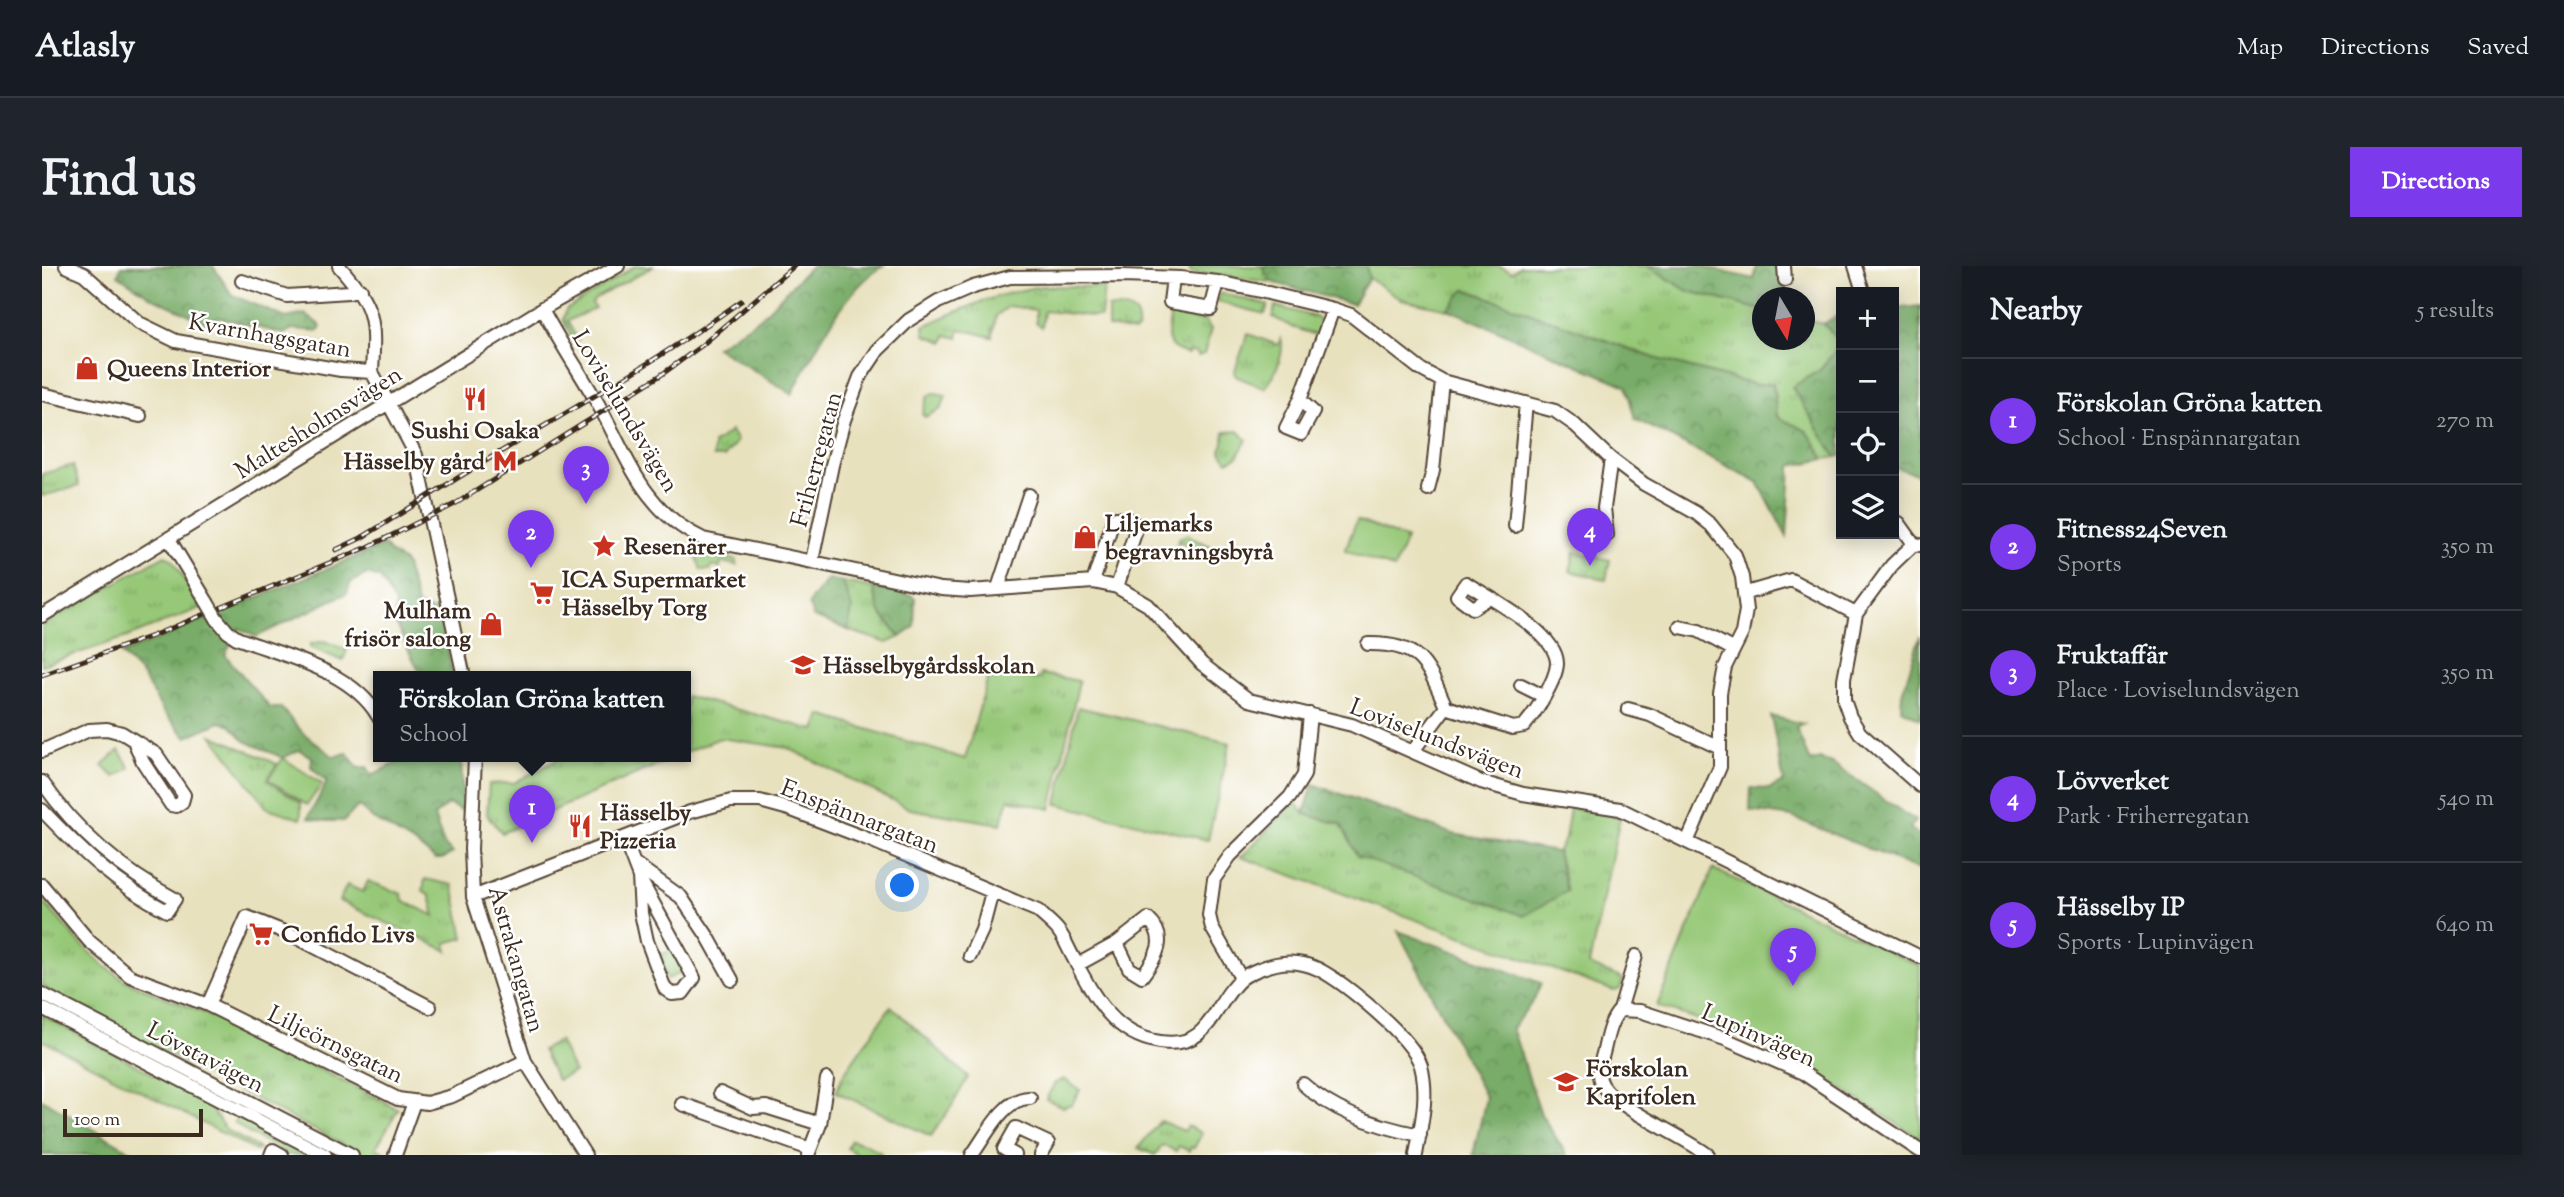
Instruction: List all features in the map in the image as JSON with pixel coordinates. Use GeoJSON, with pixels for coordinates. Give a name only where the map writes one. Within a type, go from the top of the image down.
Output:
{"type":"FeatureCollection","features":[{"type":"Feature","properties":{"kind":"street","name":"Kvarnhagsgatan"},"geometry":{"type":"LineString","coordinates":[[66,266],[84,274],[139,323],[176,341],[341,370],[372,372],[390,403]]}},
{"type":"Feature","properties":{"kind":"street"},"geometry":{"type":"LineString","coordinates":[[339,266],[360,289],[369,306],[375,331],[372,372]]}},
{"type":"Feature","properties":{"kind":"street","name":"Maltesholmsvägen"},"geometry":{"type":"LineString","coordinates":[[42,616],[542,309],[618,266]]}},
{"type":"Feature","properties":{"kind":"street"},"geometry":{"type":"LineString","coordinates":[[1784,266],[1785,280]]}},
{"type":"Feature","properties":{"kind":"street"},"geometry":{"type":"LineString","coordinates":[[1855,266],[1862,287]]}},
{"type":"Feature","properties":{"kind":"street","name":"Friherregatan"},"geometry":{"type":"LineString","coordinates":[[812,561],[832,464],[860,377],[878,350],[909,320],[950,297],[973,287],[1010,277],[1060,275],[1173,278],[1218,282],[1261,290],[1333,309],[1351,315],[1420,369],[1442,380],[1555,411],[1644,484],[1696,513],[1711,525],[1735,555],[1746,593],[1746,610],[1742,633],[1725,667],[1720,693],[1720,767],[1687,842]]}},
{"type":"Feature","properties":{"kind":"street"},"geometry":{"type":"LineString","coordinates":[[1173,278],[1170,302],[1211,309],[1218,282]]}},
{"type":"Feature","properties":{"kind":"street"},"geometry":{"type":"LineString","coordinates":[[242,281],[287,296],[360,289]]}},
{"type":"Feature","properties":{"kind":"street","name":"Loviselundsvägen"},"geometry":{"type":"LineString","coordinates":[[542,309],[601,409],[646,495],[672,522],[703,539],[941,589],[970,591],[1088,582],[1117,587],[1148,606],[1202,664],[1249,700],[1352,725],[1481,782],[1523,794],[1620,809],[1920,957]]}},
{"type":"Feature","properties":{"kind":"street"},"geometry":{"type":"LineString","coordinates":[[1300,400],[1333,309]]}},
{"type":"Feature","properties":{"kind":"street"},"geometry":{"type":"LineString","coordinates":[[1428,489],[1433,470],[1442,380]]}},
{"type":"Feature","properties":{"kind":"street"},"geometry":{"type":"LineString","coordinates":[[42,394],[140,416]]}},
{"type":"Feature","properties":{"kind":"street"},"geometry":{"type":"LineString","coordinates":[[1515,526],[1527,402]]}},
{"type":"Feature","properties":{"kind":"street"},"geometry":{"type":"LineString","coordinates":[[390,403],[416,455],[463,671]]}},
{"type":"Feature","properties":{"kind":"street"},"geometry":{"type":"LineString","coordinates":[[1607,535],[1604,508],[1611,459]]}},
{"type":"Feature","properties":{"kind":"street"},"geometry":{"type":"LineString","coordinates":[[998,588],[1028,495]]}},
{"type":"Feature","properties":{"kind":"street"},"geometry":{"type":"LineString","coordinates":[[1088,582],[1112,524],[1116,519],[1124,519],[1135,524],[1135,533],[1117,587]]}},
{"type":"Feature","properties":{"kind":"street"},"geometry":{"type":"LineString","coordinates":[[1899,523],[1917,544],[1892,565],[1856,614],[1844,679],[1844,699],[1850,717],[1860,733],[1920,786]]}},
{"type":"Feature","properties":{"kind":"street"},"geometry":{"type":"LineString","coordinates":[[169,539],[206,602],[228,632],[348,684],[373,707]]}},
{"type":"Feature","properties":{"kind":"street"},"geometry":{"type":"LineString","coordinates":[[1746,593],[1791,580],[1856,614]]}},
{"type":"Feature","properties":{"kind":"street"},"geometry":{"type":"LineString","coordinates":[[1368,644],[1386,643],[1414,653],[1422,659],[1446,707],[1514,728],[1524,726],[1556,672],[1558,661],[1553,648],[1523,619],[1489,598]]}},
{"type":"Feature","properties":{"kind":"street"},"geometry":{"type":"LineString","coordinates":[[1680,627],[1699,631],[1732,649]]}},
{"type":"Feature","properties":{"kind":"street"},"geometry":{"type":"LineString","coordinates":[[1521,685],[1543,696]]}},
{"type":"Feature","properties":{"kind":"street"},"geometry":{"type":"LineString","coordinates":[[1413,751],[1446,707]]}},
{"type":"Feature","properties":{"kind":"street"},"geometry":{"type":"LineString","coordinates":[[1628,709],[1650,715],[1720,748]]}},
{"type":"Feature","properties":{"kind":"street"},"geometry":{"type":"LineString","coordinates":[[1310,714],[1304,775],[1290,797],[1230,856],[1214,879],[1209,915],[1212,928],[1241,978],[1276,964],[1298,963],[1318,970],[1374,1009],[1404,1037],[1420,1063],[1426,1091],[1416,1155]]}},
{"type":"Feature","properties":{"kind":"street"},"geometry":{"type":"LineString","coordinates":[[42,751],[89,730],[107,729],[122,733],[156,754],[184,795],[182,802],[176,806],[171,805],[143,762],[134,741]]}},
{"type":"Feature","properties":{"kind":"street","name":"Astrakangatan"},"geometry":{"type":"LineString","coordinates":[[475,762],[471,849],[473,897],[525,1061],[585,1155]]}},
{"type":"Feature","properties":{"kind":"street"},"geometry":{"type":"LineString","coordinates":[[42,782],[57,803],[93,841],[130,873],[175,899],[167,911],[119,884],[84,855],[42,810]]}},
{"type":"Feature","properties":{"kind":"street","name":"Enspännargatan"},"geometry":{"type":"LineString","coordinates":[[473,897],[690,812],[730,801],[760,801],[789,809],[872,841],[1038,911],[1059,931],[1096,997],[1117,1024],[1141,1037],[1181,1043],[1198,1035],[1241,978]]}},
{"type":"Feature","properties":{"kind":"street"},"geometry":{"type":"LineString","coordinates":[[624,838],[639,877],[694,978],[682,993],[672,994],[665,989],[647,941],[641,913],[639,877]]}},
{"type":"Feature","properties":{"kind":"street"},"geometry":{"type":"LineString","coordinates":[[635,864],[681,897],[732,980]]}},
{"type":"Feature","properties":{"kind":"street","name":"Liljeörnsgatan"},"geometry":{"type":"LineString","coordinates":[[42,885],[89,941],[130,976],[208,1005],[398,1099],[427,1103],[452,1096],[525,1061]]}},
{"type":"Feature","properties":{"kind":"street"},"geometry":{"type":"LineString","coordinates":[[970,956],[982,930],[992,892]]}},
{"type":"Feature","properties":{"kind":"street"},"geometry":{"type":"LineString","coordinates":[[208,1005],[247,916],[292,935],[430,1007]]}},
{"type":"Feature","properties":{"kind":"street"},"geometry":{"type":"LineString","coordinates":[[1077,965],[1117,943]]}},
{"type":"Feature","properties":{"kind":"street"},"geometry":{"type":"LineString","coordinates":[[1636,956],[1598,1072],[1603,1087],[1622,1103],[1708,1155]]}},
{"type":"Feature","properties":{"kind":"street","name":"Lövstavägen"},"geometry":{"type":"LineString","coordinates":[[42,994],[352,1155]]}},
{"type":"Feature","properties":{"kind":"street","name":"Lövstavägen"},"geometry":{"type":"LineString","coordinates":[[42,1008],[325,1155]]}},
{"type":"Feature","properties":{"kind":"street","name":"Lupinvägen"},"geometry":{"type":"LineString","coordinates":[[1620,1010],[1640,1011],[1725,1039],[1802,1073],[1920,1151]]}},
{"type":"Feature","properties":{"kind":"street"},"geometry":{"type":"LineString","coordinates":[[682,1104],[809,1152],[820,1124],[827,1079]]}},
{"type":"Feature","properties":{"kind":"street"},"geometry":{"type":"LineString","coordinates":[[1303,1084],[1314,1094],[1354,1115],[1390,1129],[1419,1135]]}},
{"type":"Feature","properties":{"kind":"street"},"geometry":{"type":"LineString","coordinates":[[720,1093],[753,1108],[766,1107],[820,1124]]}},
{"type":"Feature","properties":{"kind":"street"},"geometry":{"type":"LineString","coordinates":[[972,1155],[1004,1110],[1021,1097],[1030,1098]]}},
{"type":"Feature","properties":{"kind":"street"},"geometry":{"type":"LineString","coordinates":[[395,1155],[414,1102]]}},
{"type":"Feature","properties":{"kind":"street"},"geometry":{"type":"LineString","coordinates":[[751,1128],[753,1108]]}},
{"type":"Feature","properties":{"kind":"street"},"geometry":{"type":"LineString","coordinates":[[1007,1153],[1016,1128],[1048,1143],[1041,1155]]}},
{"type":"Feature","properties":{"kind":"green space"},"geometry":{"type":"Polygon","coordinates":[[[121,266],[213,266],[232,295],[286,318],[305,314],[321,326],[318,331],[292,329],[284,334],[218,317],[209,324],[151,297],[118,275],[121,266]]]}},
{"type":"Feature","properties":{"kind":"green space"},"geometry":{"type":"Polygon","coordinates":[[[635,266],[654,266],[596,298],[592,303],[595,308],[567,321],[578,340],[574,342],[563,320],[566,310],[635,266]]]}},
{"type":"Feature","properties":{"kind":"green space"},"geometry":{"type":"Polygon","coordinates":[[[811,266],[883,266],[855,290],[842,306],[819,342],[792,394],[716,347],[760,318],[811,266]]]}},
{"type":"Feature","properties":{"kind":"green space"},"geometry":{"type":"Polygon","coordinates":[[[1190,266],[1262,266],[1271,282],[1190,272],[1190,266]]]}},
{"type":"Feature","properties":{"kind":"green space"},"geometry":{"type":"Polygon","coordinates":[[[1262,266],[1366,266],[1369,278],[1353,304],[1271,282],[1262,266]]]}},
{"type":"Feature","properties":{"kind":"green space"},"geometry":{"type":"Polygon","coordinates":[[[1366,266],[1500,266],[1512,272],[1520,266],[1647,266],[1688,291],[1752,307],[1752,350],[1815,350],[1815,322],[1824,324],[1836,338],[1836,350],[1820,370],[1793,387],[1836,457],[1825,459],[1807,431],[1777,417],[1773,383],[1756,385],[1657,359],[1465,289],[1448,309],[1401,299],[1369,278],[1366,266]]]}},
{"type":"Feature","properties":{"kind":"green space"},"geometry":{"type":"Polygon","coordinates":[[[1647,266],[1698,266],[1754,279],[1757,266],[1780,266],[1783,287],[1752,287],[1752,307],[1688,291],[1647,266]]]}},
{"type":"Feature","properties":{"kind":"green space"},"geometry":{"type":"Polygon","coordinates":[[[1044,286],[1104,287],[1101,317],[1044,311],[1042,327],[1036,322],[1036,310],[1009,306],[996,316],[992,337],[960,329],[958,338],[946,335],[944,342],[925,335],[924,326],[983,301],[1044,286]]]}},
{"type":"Feature","properties":{"kind":"green space"},"geometry":{"type":"Polygon","coordinates":[[[1465,289],[1657,359],[1755,385],[1773,383],[1777,417],[1807,431],[1825,459],[1791,466],[1787,537],[1758,482],[1635,419],[1626,386],[1448,309],[1465,289]]]}},
{"type":"Feature","properties":{"kind":"green space"},"geometry":{"type":"Polygon","coordinates":[[[1220,293],[1268,305],[1265,314],[1218,302],[1220,293]]]}},
{"type":"Feature","properties":{"kind":"green space"},"geometry":{"type":"Polygon","coordinates":[[[1275,306],[1315,317],[1323,323],[1319,336],[1273,317],[1275,306]]]}},
{"type":"Feature","properties":{"kind":"green space"},"geometry":{"type":"Polygon","coordinates":[[[1920,306],[1920,475],[1899,469],[1899,308],[1920,306]]]}},
{"type":"Feature","properties":{"kind":"green space"},"geometry":{"type":"Polygon","coordinates":[[[1172,307],[1178,307],[1176,315],[1203,321],[1205,314],[1208,315],[1206,322],[1211,329],[1204,354],[1198,356],[1197,353],[1189,351],[1188,354],[1169,343],[1172,307]]]}},
{"type":"Feature","properties":{"kind":"green space"},"geometry":{"type":"Polygon","coordinates":[[[1108,308],[1131,310],[1137,316],[1138,329],[1134,332],[1108,327],[1108,308]]]}},
{"type":"Feature","properties":{"kind":"green space"},"geometry":{"type":"Polygon","coordinates":[[[1836,317],[1836,338],[1824,324],[1836,317]]]}},
{"type":"Feature","properties":{"kind":"green space"},"geometry":{"type":"Polygon","coordinates":[[[1248,334],[1278,345],[1281,338],[1282,351],[1278,364],[1265,388],[1237,377],[1234,373],[1248,334]]]}},
{"type":"Feature","properties":{"kind":"green space"},"geometry":{"type":"Polygon","coordinates":[[[1836,350],[1836,457],[1792,387],[1820,370],[1836,350]]]}},
{"type":"Feature","properties":{"kind":"green space"},"geometry":{"type":"Polygon","coordinates":[[[934,393],[946,395],[941,409],[925,417],[922,413],[928,396],[934,393]]]}},
{"type":"Feature","properties":{"kind":"green space"},"geometry":{"type":"Polygon","coordinates":[[[731,431],[737,441],[724,457],[713,457],[713,444],[731,431]]]}},
{"type":"Feature","properties":{"kind":"green space"},"geometry":{"type":"Polygon","coordinates":[[[1239,431],[1247,440],[1237,457],[1228,461],[1221,452],[1225,432],[1239,431]]]}},
{"type":"Feature","properties":{"kind":"green space"},"geometry":{"type":"Polygon","coordinates":[[[73,465],[79,486],[42,496],[42,474],[73,465]]]}},
{"type":"Feature","properties":{"kind":"green space"},"geometry":{"type":"Polygon","coordinates":[[[1357,520],[1406,539],[1394,569],[1345,550],[1357,520]]]}},
{"type":"Feature","properties":{"kind":"green space"},"geometry":{"type":"Polygon","coordinates":[[[1187,535],[1221,551],[1219,556],[1181,542],[1177,543],[1179,538],[1187,535]]]}},
{"type":"Feature","properties":{"kind":"green space"},"geometry":{"type":"Polygon","coordinates":[[[384,545],[390,553],[405,563],[418,606],[441,613],[452,671],[419,671],[395,623],[395,604],[380,578],[367,574],[351,582],[347,593],[256,637],[239,628],[225,655],[270,708],[281,708],[303,733],[334,757],[347,753],[358,768],[367,767],[372,776],[398,762],[461,762],[463,811],[448,804],[434,816],[444,845],[453,853],[442,859],[435,859],[373,819],[358,806],[344,821],[308,818],[327,782],[311,767],[312,757],[299,750],[283,758],[245,741],[229,724],[220,722],[186,737],[163,711],[142,675],[121,654],[384,545]]]}},
{"type":"Feature","properties":{"kind":"green space"},"geometry":{"type":"Polygon","coordinates":[[[695,552],[737,560],[737,565],[721,562],[720,568],[711,566],[710,570],[701,570],[695,552]]]}},
{"type":"Feature","properties":{"kind":"green space"},"geometry":{"type":"Polygon","coordinates":[[[1575,552],[1610,560],[1606,580],[1570,571],[1575,552]]]}},
{"type":"Feature","properties":{"kind":"green space"},"geometry":{"type":"Polygon","coordinates":[[[165,555],[173,560],[201,608],[127,637],[42,665],[42,625],[165,555]]]}},
{"type":"Feature","properties":{"kind":"green space"},"geometry":{"type":"Polygon","coordinates":[[[828,579],[843,582],[852,609],[848,630],[813,617],[809,605],[828,579]]]}},
{"type":"Feature","properties":{"kind":"green space"},"geometry":{"type":"Polygon","coordinates":[[[843,582],[873,588],[879,611],[900,637],[887,643],[848,630],[852,609],[843,582]]]}},
{"type":"Feature","properties":{"kind":"green space"},"geometry":{"type":"Polygon","coordinates":[[[873,588],[915,598],[914,627],[900,637],[879,611],[873,588]]]}},
{"type":"Feature","properties":{"kind":"green space"},"geometry":{"type":"Polygon","coordinates":[[[1920,636],[1920,719],[1901,709],[1902,694],[1920,636]]]}},
{"type":"Feature","properties":{"kind":"green space"},"geometry":{"type":"Polygon","coordinates":[[[324,641],[347,650],[343,661],[310,647],[310,644],[324,641]]]}},
{"type":"Feature","properties":{"kind":"green space"},"geometry":{"type":"Polygon","coordinates":[[[989,674],[1039,679],[1041,674],[1079,681],[1051,809],[1009,799],[1001,824],[910,809],[788,748],[720,738],[691,750],[691,697],[815,730],[821,715],[965,759],[989,674]]]}},
{"type":"Feature","properties":{"kind":"green space"},"geometry":{"type":"Polygon","coordinates":[[[1078,707],[1230,743],[1208,840],[1057,804],[1078,707]]]}},
{"type":"Feature","properties":{"kind":"green space"},"geometry":{"type":"Polygon","coordinates":[[[1771,716],[1804,724],[1796,728],[1810,762],[1820,759],[1832,763],[1915,821],[1910,828],[1920,836],[1920,870],[1792,817],[1750,811],[1751,788],[1769,789],[1784,782],[1771,716]]]}},
{"type":"Feature","properties":{"kind":"green space"},"geometry":{"type":"Polygon","coordinates":[[[212,735],[277,764],[267,780],[301,803],[301,819],[267,808],[212,735]]]}},
{"type":"Feature","properties":{"kind":"green space"},"geometry":{"type":"Polygon","coordinates":[[[119,750],[130,768],[115,777],[102,766],[119,750]]]}},
{"type":"Feature","properties":{"kind":"green space"},"geometry":{"type":"Polygon","coordinates":[[[283,758],[322,784],[307,805],[268,779],[283,758]]]}},
{"type":"Feature","properties":{"kind":"green space"},"geometry":{"type":"Polygon","coordinates":[[[553,762],[664,762],[502,833],[487,815],[489,784],[514,783],[553,762]]]}},
{"type":"Feature","properties":{"kind":"green space"},"geometry":{"type":"Polygon","coordinates":[[[1313,784],[1453,834],[1557,852],[1567,891],[1524,916],[1357,856],[1341,824],[1304,814],[1313,784]]]}},
{"type":"Feature","properties":{"kind":"green space"},"geometry":{"type":"Polygon","coordinates":[[[1295,802],[1305,814],[1567,891],[1557,852],[1565,839],[1570,808],[1620,817],[1589,965],[1623,979],[1620,989],[1614,991],[1241,857],[1295,802]]]}},
{"type":"Feature","properties":{"kind":"green space"},"geometry":{"type":"Polygon","coordinates":[[[1713,869],[1920,966],[1920,1138],[1758,1040],[1657,1006],[1713,869]]]}},
{"type":"Feature","properties":{"kind":"green space"},"geometry":{"type":"Polygon","coordinates":[[[425,879],[453,885],[464,938],[446,943],[448,951],[339,901],[347,885],[363,892],[368,881],[402,894],[403,901],[435,916],[430,896],[423,891],[425,879]]]}},
{"type":"Feature","properties":{"kind":"green space"},"geometry":{"type":"Polygon","coordinates":[[[42,900],[78,941],[102,964],[126,981],[226,1022],[398,1109],[376,1148],[389,1155],[363,1155],[56,996],[42,985],[42,900]]]}},
{"type":"Feature","properties":{"kind":"green space"},"geometry":{"type":"Polygon","coordinates":[[[1398,931],[1541,983],[1534,1000],[1512,1028],[1541,1114],[1567,1155],[1473,1155],[1486,1098],[1398,931]]]}},
{"type":"Feature","properties":{"kind":"green space"},"geometry":{"type":"Polygon","coordinates":[[[673,950],[683,971],[668,979],[657,956],[673,950]]]}},
{"type":"Feature","properties":{"kind":"green space"},"geometry":{"type":"Polygon","coordinates":[[[891,1006],[968,1077],[931,1136],[836,1092],[843,1075],[891,1006]]]}},
{"type":"Feature","properties":{"kind":"green space"},"geometry":{"type":"Polygon","coordinates":[[[42,1015],[206,1102],[226,1130],[260,1149],[256,1151],[42,1040],[42,1015]]]}},
{"type":"Feature","properties":{"kind":"green space"},"geometry":{"type":"Polygon","coordinates":[[[559,1041],[574,1072],[557,1080],[542,1050],[559,1041]]]}},
{"type":"Feature","properties":{"kind":"green space"},"geometry":{"type":"Polygon","coordinates":[[[1064,1079],[1080,1090],[1072,1104],[1063,1107],[1046,1099],[1055,1083],[1064,1079]]]}},
{"type":"Feature","properties":{"kind":"green space"},"geometry":{"type":"Polygon","coordinates":[[[42,1099],[137,1155],[42,1155],[42,1099]]]}},
{"type":"Feature","properties":{"kind":"green space"},"geometry":{"type":"Polygon","coordinates":[[[240,1115],[315,1155],[290,1155],[248,1133],[234,1122],[240,1115]]]}},
{"type":"Feature","properties":{"kind":"green space"},"geometry":{"type":"Polygon","coordinates":[[[1160,1121],[1184,1131],[1187,1126],[1202,1133],[1194,1148],[1191,1147],[1189,1151],[1179,1146],[1176,1151],[1162,1145],[1155,1155],[1138,1148],[1160,1121]]]}},
{"type":"Feature","properties":{"kind":"green space"},"geometry":{"type":"Polygon","coordinates":[[[851,1140],[881,1153],[857,1155],[847,1148],[851,1140]]]}},
{"type":"Feature","properties":{"kind":"railway"},"geometry":{"type":"LineString","coordinates":[[42,675],[152,636],[368,547],[455,504],[661,375],[701,346],[794,266]]}},
{"type":"Feature","properties":{"kind":"railway"},"geometry":{"type":"LineString","coordinates":[[336,550],[361,538],[626,377],[741,301]]}},
{"type":"Feature","properties":{"kind":"place","name":"Queens Interior"},"geometry":{"type":"Point","coordinates":[87,368]}},
{"type":"Feature","properties":{"kind":"place","name":"Sushi Osaka"},"geometry":{"type":"Point","coordinates":[475,399]}},
{"type":"Feature","properties":{"kind":"place","name":"Hässelby gård"},"geometry":{"type":"Point","coordinates":[505,461]}},
{"type":"Feature","properties":{"kind":"place","name":"Fruktaffär"},"geometry":{"type":"Point","coordinates":[586,504]}},
{"type":"Feature","properties":{"kind":"place","name":"Liljemarks begravningsbyrå"},"geometry":{"type":"Point","coordinates":[1085,537]}},
{"type":"Feature","properties":{"kind":"place","name":"Resenärer"},"geometry":{"type":"Point","coordinates":[604,546]}},
{"type":"Feature","properties":{"kind":"place","name":"Lövverket"},"geometry":{"type":"Point","coordinates":[1590,566]}},
{"type":"Feature","properties":{"kind":"place","name":"Fitness24Seven"},"geometry":{"type":"Point","coordinates":[531,568]}},
{"type":"Feature","properties":{"kind":"place","name":"ICA Supermarket Hässelby Torg"},"geometry":{"type":"Point","coordinates":[542,593]}},
{"type":"Feature","properties":{"kind":"place","name":"Mulham frisör salong"},"geometry":{"type":"Point","coordinates":[491,624]}},
{"type":"Feature","properties":{"kind":"place","name":"Hässelbygårdsskolan"},"geometry":{"type":"Point","coordinates":[803,665]}},
{"type":"Feature","properties":{"kind":"place","name":"Hässelby Pizzeria"},"geometry":{"type":"Point","coordinates":[580,826]}},
{"type":"Feature","properties":{"kind":"place","name":"Förskolan Gröna katten"},"geometry":{"type":"Point","coordinates":[532,843]}},
{"type":"Feature","properties":{"kind":"place","name":"Confido Livs"},"geometry":{"type":"Point","coordinates":[261,934]}},
{"type":"Feature","properties":{"kind":"place","name":"Hässelby IP"},"geometry":{"type":"Point","coordinates":[1793,986]}},
{"type":"Feature","properties":{"kind":"place","name":"Förskolan Kaprifolen"},"geometry":{"type":"Point","coordinates":[1566,1082]}}]}
